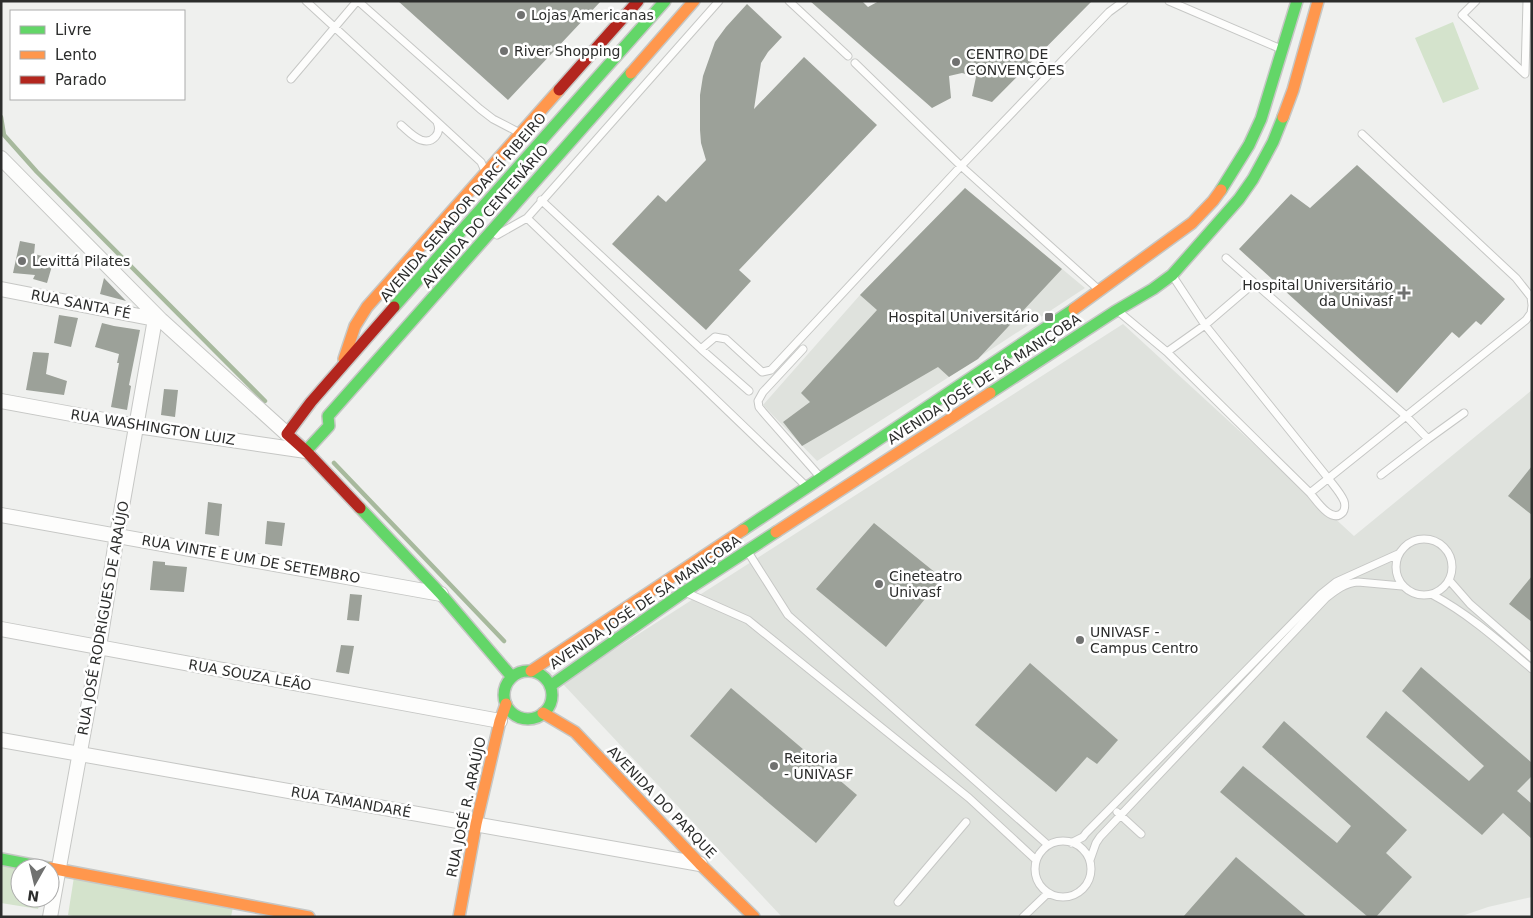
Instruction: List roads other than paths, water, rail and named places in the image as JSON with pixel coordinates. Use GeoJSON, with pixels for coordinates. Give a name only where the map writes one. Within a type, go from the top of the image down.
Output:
{"type":"FeatureCollection","features":[{"type":"Feature","properties":{"kind":"main road"},"geometry":{"type":"LineString","coordinates":[[342,366],[355,326],[367,307],[638,1]]}},
{"type":"Feature","properties":{"kind":"main road","name":"AVENIDA SENADOR DARCÍ RIBEIRO"},"geometry":{"type":"LineString","coordinates":[[287,434],[342,366],[665,1]]}},
{"type":"Feature","properties":{"kind":"main road","name":"AVENIDA DO CENTENÁRIO"},"geometry":{"type":"LineString","coordinates":[[306,451],[328,421],[483,241],[694,1]]}},
{"type":"Feature","properties":{"kind":"main road","name":"AVENIDA JOSÉ DE SÁ MANIÇOBA"},"geometry":{"type":"LineString","coordinates":[[531,671],[1065,315],[1098,289],[1192,223],[1213,201],[1230,178],[1249,145],[1261,119],[1297,1]]}},
{"type":"Feature","properties":{"kind":"main road","name":"AVENIDA JOSÉ DE SÁ MANIÇOBA"},"geometry":{"type":"LineString","coordinates":[[550,686],[746,550],[1172,275],[1239,199],[1253,179],[1273,142],[1293,90],[1318,1]]}},
{"type":"Feature","properties":{"kind":"main road"},"geometry":{"type":"LineString","coordinates":[[622,19],[648,20]]}},
{"type":"Feature","properties":{"kind":"main road"},"geometry":{"type":"LineString","coordinates":[[1151,251],[1172,275]]}},
{"type":"Feature","properties":{"kind":"main road"},"geometry":{"type":"LineString","coordinates":[[1098,289],[1118,311]]}},
{"type":"Feature","properties":{"kind":"main road"},"geometry":{"type":"LineString","coordinates":[[311,402],[328,421],[321,452],[322,463],[329,476]]}},
{"type":"Feature","properties":{"kind":"main road"},"geometry":{"type":"LineString","coordinates":[[287,434],[306,451],[441,594],[512,677]]}},
{"type":"Feature","properties":{"kind":"main road"},"geometry":{"type":"LineString","coordinates":[[524,671],[531,671],[542,676],[550,686],[552,693],[551,701],[543,714],[532,718],[520,717],[510,710],[506,704],[505,689],[512,677],[524,671]]}},
{"type":"Feature","properties":{"kind":"main road","name":"RUA JOSÉ R. ARAÚJO"},"geometry":{"type":"LineString","coordinates":[[459,917],[476,824],[500,721],[506,704]]}},
{"type":"Feature","properties":{"kind":"main road","name":"AVENIDA DO PARQUE"},"geometry":{"type":"LineString","coordinates":[[543,714],[575,732],[700,864],[754,917]]}},
{"type":"Feature","properties":{"kind":"main road"},"geometry":{"type":"LineString","coordinates":[[60,870],[309,917]]}},
{"type":"Feature","properties":{"kind":"street"},"geometry":{"type":"LineString","coordinates":[[1,158],[158,320],[287,434]]}},
{"type":"Feature","properties":{"kind":"street","name":"RUA SANTA FÉ"},"geometry":{"type":"LineString","coordinates":[[1,289],[158,320]]}},
{"type":"Feature","properties":{"kind":"street","name":"RUA JOSÉ RODRIGUES DE ARAÚJO"},"geometry":{"type":"LineString","coordinates":[[55,858],[78,755],[99,647],[117,535],[158,320]]}},
{"type":"Feature","properties":{"kind":"street","name":"RUA WASHINGTON LUIZ"},"geometry":{"type":"LineString","coordinates":[[1,401],[137,426],[306,451]]}},
{"type":"Feature","properties":{"kind":"street","name":"RUA VINTE E UM DE SETEMBRO"},"geometry":{"type":"LineString","coordinates":[[1,515],[441,594]]}},
{"type":"Feature","properties":{"kind":"street","name":"RUA SOUZA LEÃO"},"geometry":{"type":"LineString","coordinates":[[1,629],[500,721]]}},
{"type":"Feature","properties":{"kind":"street","name":"RUA TAMANDARÉ"},"geometry":{"type":"LineString","coordinates":[[1,740],[700,864]]}},
{"type":"Feature","properties":{"kind":"lane"},"geometry":{"type":"LineString","coordinates":[[306,1],[481,162],[486,173]]}},
{"type":"Feature","properties":{"kind":"lane"},"geometry":{"type":"LineString","coordinates":[[292,79],[358,1],[480,109],[493,119],[520,133]]}},
{"type":"Feature","properties":{"kind":"lane"},"geometry":{"type":"LineString","coordinates":[[483,241],[527,218],[719,1]]}},
{"type":"Feature","properties":{"kind":"lane"},"geometry":{"type":"LineString","coordinates":[[790,1],[848,56]]}},
{"type":"Feature","properties":{"kind":"lane"},"geometry":{"type":"LineString","coordinates":[[701,349],[715,337],[720,337],[726,339],[762,372],[771,370],[961,166],[1109,12],[1124,1]]}},
{"type":"Feature","properties":{"kind":"lane"},"geometry":{"type":"LineString","coordinates":[[1168,1],[1282,50]]}},
{"type":"Feature","properties":{"kind":"lane"},"geometry":{"type":"LineString","coordinates":[[1476,1],[1462,16],[1525,74],[1527,1]]}},
{"type":"Feature","properties":{"kind":"lane"},"geometry":{"type":"LineString","coordinates":[[856,63],[961,166],[1098,289]]}},
{"type":"Feature","properties":{"kind":"lane"},"geometry":{"type":"LineString","coordinates":[[401,126],[417,138],[430,141],[436,137],[439,130],[435,120]]}},
{"type":"Feature","properties":{"kind":"lane"},"geometry":{"type":"LineString","coordinates":[[1310,493],[1526,320],[1531,313],[1531,297],[1516,278],[1362,134]]}},
{"type":"Feature","properties":{"kind":"lane"},"geometry":{"type":"LineString","coordinates":[[541,200],[701,349],[749,391]]}},
{"type":"Feature","properties":{"kind":"lane"},"geometry":{"type":"LineString","coordinates":[[527,218],[807,487]]}},
{"type":"Feature","properties":{"kind":"lane"},"geometry":{"type":"LineString","coordinates":[[1226,258],[1406,416],[1428,439]]}},
{"type":"Feature","properties":{"kind":"lane"},"geometry":{"type":"LineString","coordinates":[[1118,311],[1167,352],[1310,493],[1324,510],[1330,514],[1338,515],[1343,512],[1345,508],[1343,499],[1328,478],[1204,325],[1172,275]]}},
{"type":"Feature","properties":{"kind":"lane"},"geometry":{"type":"LineString","coordinates":[[1167,352],[1204,325],[1254,283]]}},
{"type":"Feature","properties":{"kind":"lane"},"geometry":{"type":"LineString","coordinates":[[803,349],[763,392],[758,401],[759,407],[763,412],[821,478]]}},
{"type":"Feature","properties":{"kind":"lane"},"geometry":{"type":"LineString","coordinates":[[1380,475],[1464,413]]}},
{"type":"Feature","properties":{"kind":"lane"},"geometry":{"type":"LineString","coordinates":[[1398,554],[1395,571],[1402,586],[1411,593],[1422,596],[1433,594],[1442,589],[1449,580],[1452,570],[1451,559],[1446,549],[1437,542],[1426,539],[1415,540],[1405,545],[1398,554],[1336,582],[1321,594],[1083,837],[1071,842],[1056,842],[1041,852],[1036,860],[1035,869],[1036,878],[1041,887],[1056,897],[1066,898],[1082,890],[1088,883],[1091,874],[1090,860],[1100,837],[1326,598],[1339,588],[1351,583],[1402,586]]}},
{"type":"Feature","properties":{"kind":"lane"},"geometry":{"type":"LineString","coordinates":[[746,550],[788,615],[1048,846]]}},
{"type":"Feature","properties":{"kind":"lane"},"geometry":{"type":"LineString","coordinates":[[1449,580],[1470,604],[1532,658]]}},
{"type":"Feature","properties":{"kind":"lane"},"geometry":{"type":"LineString","coordinates":[[684,592],[748,620],[969,798],[1036,860]]}},
{"type":"Feature","properties":{"kind":"lane"},"geometry":{"type":"LineString","coordinates":[[1433,594],[1455,606],[1532,669]]}},
{"type":"Feature","properties":{"kind":"lane"},"geometry":{"type":"LineString","coordinates":[[1112,807],[1141,834]]}},
{"type":"Feature","properties":{"kind":"lane"},"geometry":{"type":"LineString","coordinates":[[898,902],[966,822]]}},
{"type":"Feature","properties":{"kind":"lane"},"geometry":{"type":"LineString","coordinates":[[1071,842],[1083,849],[1090,860]]}},
{"type":"Feature","properties":{"kind":"lane"},"geometry":{"type":"LineString","coordinates":[[1023,917],[1048,893]]}},
{"type":"Feature","properties":{"kind":"waterway"},"geometry":{"type":"LineString","coordinates":[[1,117],[4,135],[37,172],[265,401]]}},
{"type":"Feature","properties":{"kind":"waterway"},"geometry":{"type":"LineString","coordinates":[[334,463],[504,641]]}},
{"type":"Feature","properties":{"kind":"place","name":"Lojas Americanas"},"geometry":{"type":"Point","coordinates":[521,15]}},
{"type":"Feature","properties":{"kind":"place","name":"River Shopping"},"geometry":{"type":"Point","coordinates":[504,51]}},
{"type":"Feature","properties":{"kind":"place","name":"CENTRO DE CONVENÇÕES"},"geometry":{"type":"Point","coordinates":[956,62]}},
{"type":"Feature","properties":{"kind":"place","name":"Levittá Pilates"},"geometry":{"type":"Point","coordinates":[22,261]}},
{"type":"Feature","properties":{"kind":"place","name":"Hospital Universitário da Univasf"},"geometry":{"type":"Point","coordinates":[1404,293]}},
{"type":"Feature","properties":{"kind":"place","name":"Hospital Universitário"},"geometry":{"type":"Point","coordinates":[1049,317]}},
{"type":"Feature","properties":{"kind":"place","name":"Cineteatro Univasf"},"geometry":{"type":"Point","coordinates":[879,584]}},
{"type":"Feature","properties":{"kind":"place","name":"UNIVASF - Campus Centro"},"geometry":{"type":"Point","coordinates":[1080,640]}},
{"type":"Feature","properties":{"kind":"place","name":"Reitoria - UNIVASF"},"geometry":{"type":"Point","coordinates":[774,766]}}]}
